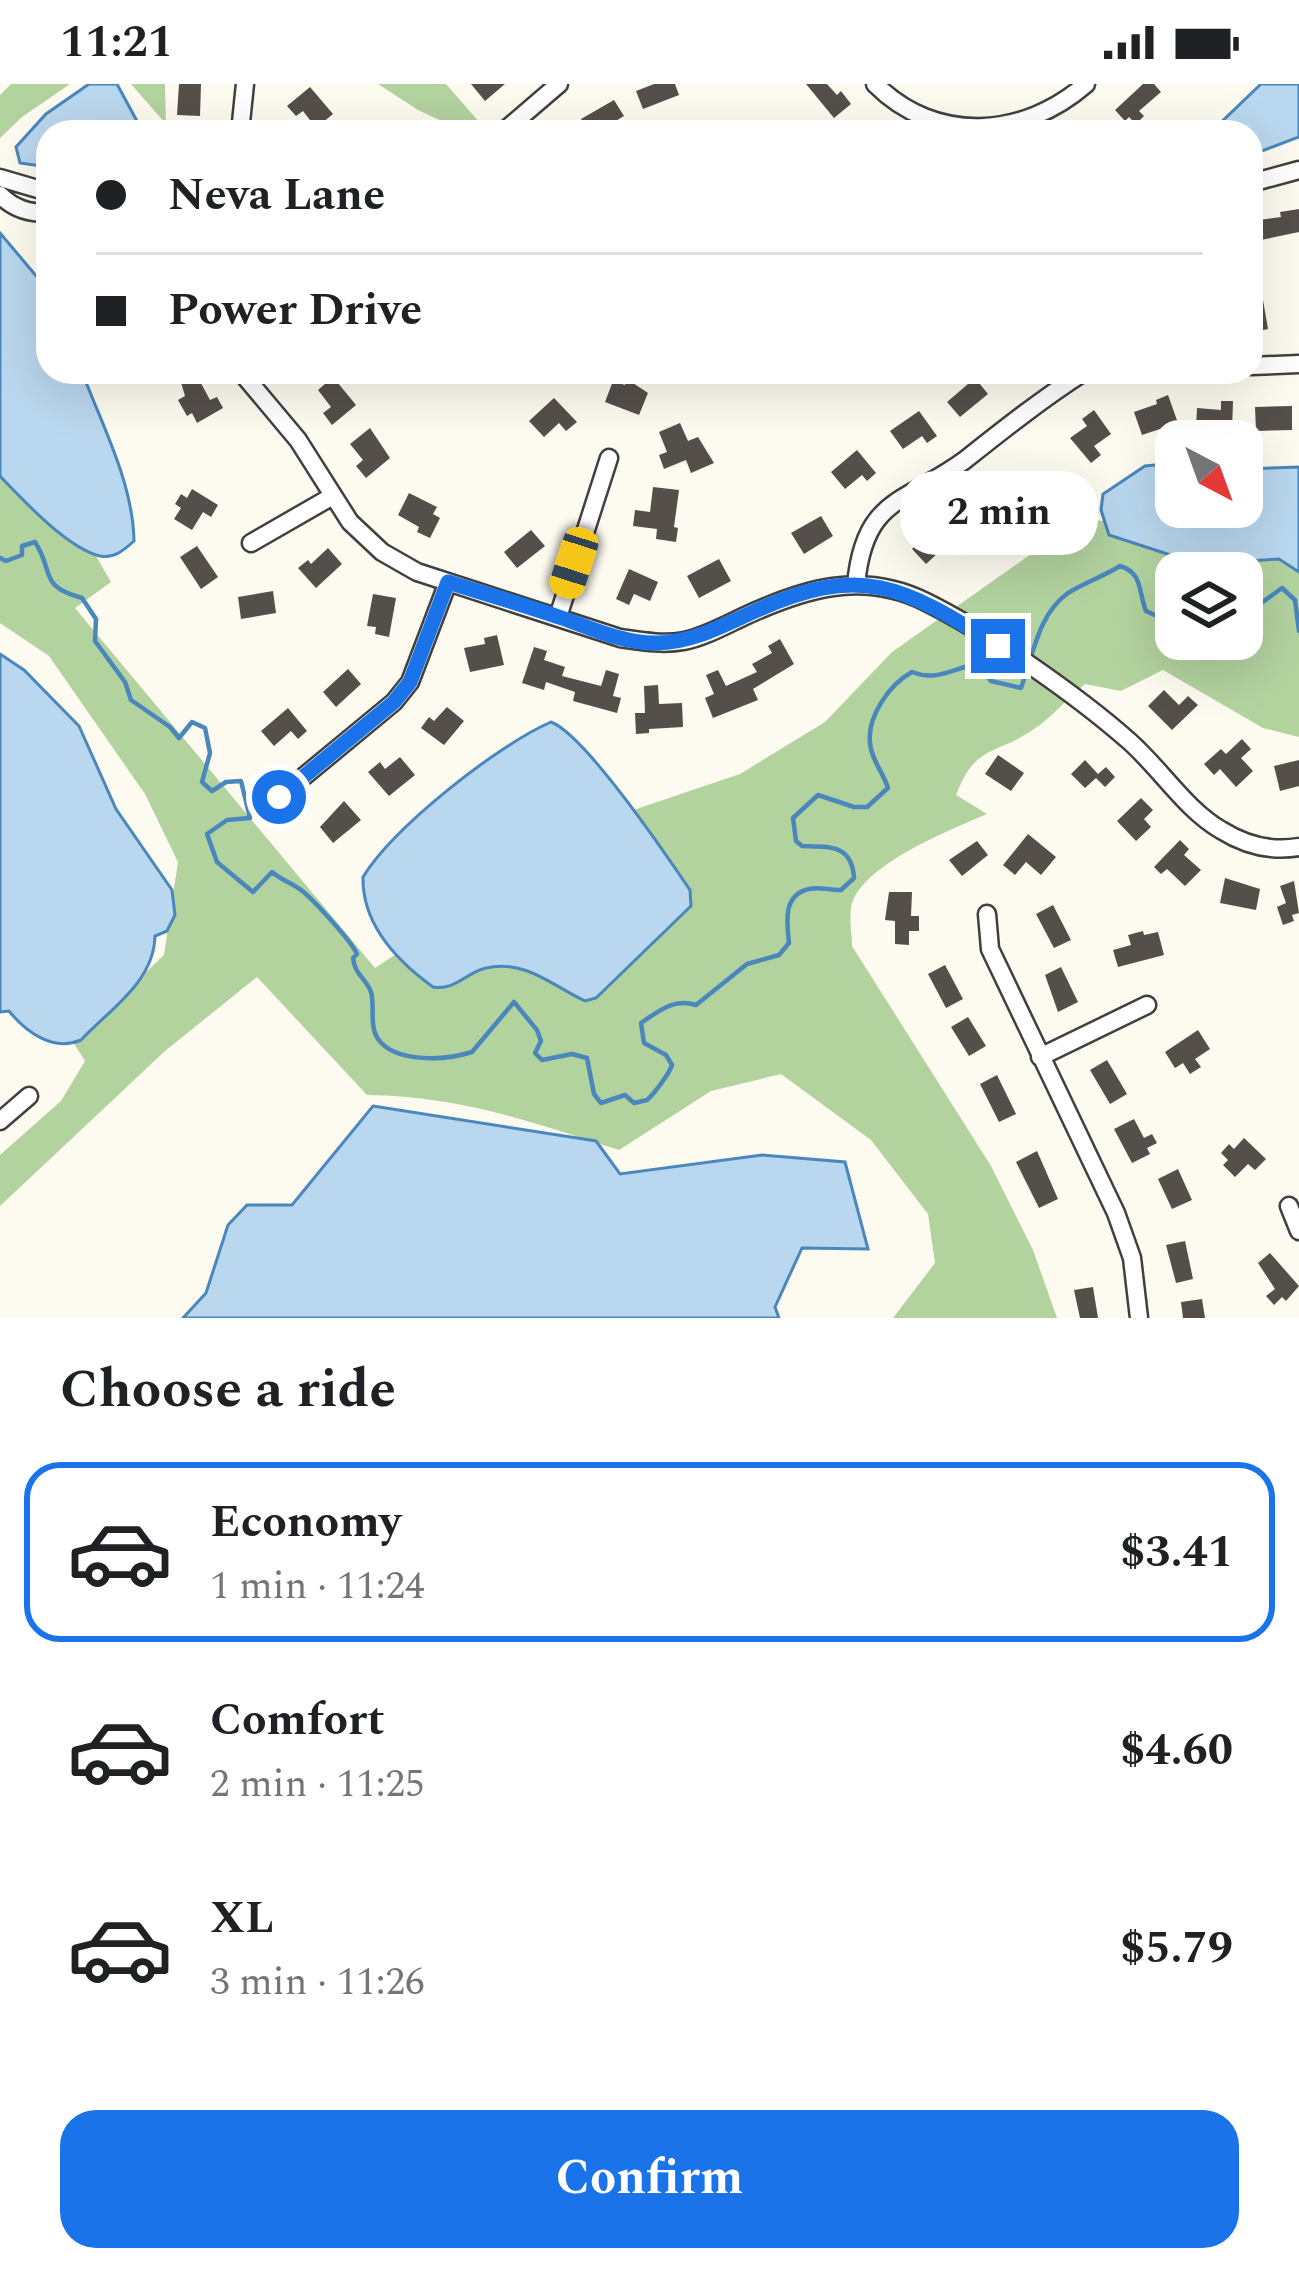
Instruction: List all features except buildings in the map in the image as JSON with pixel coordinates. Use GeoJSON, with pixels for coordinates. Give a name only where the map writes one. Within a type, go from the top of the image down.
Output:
{"type":"FeatureCollection","features":[{"type":"Feature","properties":{"kind":"street"},"geometry":{"type":"LineString","coordinates":[[240,120],[245,84]]}},
{"type":"Feature","properties":{"kind":"street"},"geometry":{"type":"LineString","coordinates":[[516,120],[559,84]]}},
{"type":"Feature","properties":{"kind":"street"},"geometry":{"type":"LineString","coordinates":[[875,84],[898,104],[935,120]]}},
{"type":"Feature","properties":{"kind":"street"},"geometry":{"type":"LineString","coordinates":[[1027,120],[1059,105],[1086,84]]}},
{"type":"Feature","properties":{"kind":"street"},"geometry":{"type":"LineString","coordinates":[[1263,180],[1299,170]]}},
{"type":"Feature","properties":{"kind":"street"},"geometry":{"type":"LineString","coordinates":[[0,178],[36,188]]}},
{"type":"Feature","properties":{"kind":"street"},"geometry":{"type":"LineString","coordinates":[[0,195],[9,204],[36,212]]}},
{"type":"Feature","properties":{"kind":"street"},"geometry":{"type":"LineString","coordinates":[[1263,366],[1299,364]]}},
{"type":"Feature","properties":{"kind":"street"},"geometry":{"type":"LineString","coordinates":[[251,384],[298,440],[331,497],[366,540],[417,572],[620,638],[652,643],[683,641],[808,589],[856,585],[901,592],[998,646],[1131,742],[1221,831],[1267,849],[1299,847]]}},
{"type":"Feature","properties":{"kind":"street"},"geometry":{"type":"LineString","coordinates":[[856,585],[865,540],[893,502],[963,461],[1066,384]]}},
{"type":"Feature","properties":{"kind":"street"},"geometry":{"type":"LineString","coordinates":[[558,617],[608,458]]}},
{"type":"Feature","properties":{"kind":"street"},"geometry":{"type":"LineString","coordinates":[[251,543],[331,497]]}},
{"type":"Feature","properties":{"kind":"street"},"geometry":{"type":"LineString","coordinates":[[279,797],[394,702],[410,682],[448,582]]}},
{"type":"Feature","properties":{"kind":"street"},"geometry":{"type":"LineString","coordinates":[[987,914],[990,949],[1116,1213],[1132,1258],[1138,1318]]}},
{"type":"Feature","properties":{"kind":"street"},"geometry":{"type":"LineString","coordinates":[[1040,1057],[1147,1005]]}},
{"type":"Feature","properties":{"kind":"street"},"geometry":{"type":"LineString","coordinates":[[0,1121],[29,1096]]}},
{"type":"Feature","properties":{"kind":"street"},"geometry":{"type":"LineString","coordinates":[[1289,1206],[1299,1231]]}},
{"type":"Feature","properties":{"kind":"green space"},"geometry":{"type":"Polygon","coordinates":[[[11,84],[70,84],[0,138],[0,95],[11,84]]]}},
{"type":"Feature","properties":{"kind":"green space"},"geometry":{"type":"Polygon","coordinates":[[[131,84],[165,84],[162,120],[131,84]]]}},
{"type":"Feature","properties":{"kind":"green space"},"geometry":{"type":"Polygon","coordinates":[[[378,84],[446,84],[477,120],[439,120],[378,84]]]}},
{"type":"Feature","properties":{"kind":"green space"},"geometry":{"type":"Polygon","coordinates":[[[0,389],[111,582],[75,608],[375,968],[592,824],[740,774],[825,722],[892,652],[1078,521],[1155,520],[1155,528],[1263,528],[1263,518],[1299,518],[1299,737],[1263,728],[1163,670],[1121,691],[1085,684],[1041,724],[971,767],[956,795],[987,814],[887,864],[857,893],[851,908],[852,946],[991,1166],[1033,1250],[1057,1318],[893,1318],[935,1263],[928,1214],[871,1140],[781,1074],[711,1091],[619,1150],[465,1105],[367,1095],[257,977],[165,1051],[0,1206],[0,1155],[61,1101],[85,1061],[73,1042],[164,955],[178,862],[145,794],[49,656],[0,623],[0,389]]]}},
{"type":"Feature","properties":{"kind":"water"},"geometry":{"type":"Polygon","coordinates":[[[89,84],[117,84],[136,120],[41,120],[89,84]]]}},
{"type":"Feature","properties":{"kind":"water"},"geometry":{"type":"Polygon","coordinates":[[[1261,84],[1299,84],[1299,137],[1263,150],[1263,120],[1224,120],[1261,84]]]}},
{"type":"Feature","properties":{"kind":"water"},"geometry":{"type":"Polygon","coordinates":[[[36,125],[36,165],[20,163],[16,147],[36,125]]]}},
{"type":"Feature","properties":{"kind":"water"},"geometry":{"type":"Polygon","coordinates":[[[0,233],[36,276],[36,384],[87,384],[128,498],[134,541],[105,557],[87,551],[46,522],[0,476],[0,233]]]}},
{"type":"Feature","properties":{"kind":"water"},"geometry":{"type":"Polygon","coordinates":[[[1155,465],[1155,528],[1263,528],[1263,468],[1299,467],[1299,572],[1279,559],[1263,560],[1263,552],[1161,552],[1109,535],[1101,510],[1103,494],[1145,466],[1155,465]]]}},
{"type":"Feature","properties":{"kind":"water"},"geometry":{"type":"Polygon","coordinates":[[[0,654],[24,670],[79,726],[116,809],[172,890],[175,915],[167,931],[155,936],[139,981],[81,1040],[71,1043],[50,1042],[9,1011],[0,1012],[0,654]]]}},
{"type":"Feature","properties":{"kind":"water"},"geometry":{"type":"Polygon","coordinates":[[[551,722],[584,749],[625,798],[690,890],[691,906],[596,998],[585,1001],[526,971],[500,966],[433,987],[407,965],[375,926],[363,877],[397,835],[448,790],[503,749],[551,722]]]}},
{"type":"Feature","properties":{"kind":"water"},"geometry":{"type":"Polygon","coordinates":[[[373,1106],[596,1141],[620,1174],[762,1155],[845,1162],[868,1249],[802,1248],[775,1307],[779,1318],[183,1318],[206,1293],[228,1225],[247,1205],[292,1205],[373,1106]]]}},
{"type":"Feature","properties":{"kind":"waterway"},"geometry":{"type":"LineString","coordinates":[[0,558],[6,561],[22,555],[22,546],[35,542],[53,583],[82,598],[96,619],[95,641],[125,682],[131,700],[179,738],[192,722],[205,728],[210,753],[202,782],[212,791],[226,782],[241,781],[250,818],[227,820],[207,834],[217,862],[253,892],[272,872],[303,892],[330,919],[357,954],[353,958],[356,968],[371,992],[375,1034],[386,1047],[422,1058],[472,1052],[514,1002],[537,1030],[541,1041],[535,1053],[542,1060],[572,1054],[587,1058],[594,1094],[601,1103],[625,1095],[634,1103],[647,1100],[670,1069],[666,1055],[644,1043],[641,1023],[673,1004],[696,1005],[747,964],[779,955],[789,943],[788,911],[794,897],[813,888],[841,890],[854,878],[844,853],[796,841],[793,818],[818,795],[867,807],[888,788],[873,755],[870,733],[882,702],[904,677],[912,672],[937,675],[977,664],[991,681],[1021,688],[1038,636],[1058,602],[1120,566],[1136,578],[1146,611],[1155,615]]}},
{"type":"Feature","properties":{"kind":"waterway"},"geometry":{"type":"LineString","coordinates":[[1263,602],[1282,588],[1295,600],[1299,631]]}},
{"type":"Feature","properties":{"kind":"route"},"geometry":{"type":"LineString","coordinates":[[279,797],[394,702],[410,682],[448,582],[620,638],[652,643],[683,641],[712,631],[808,589],[871,585],[922,600],[998,646]]}}]}
